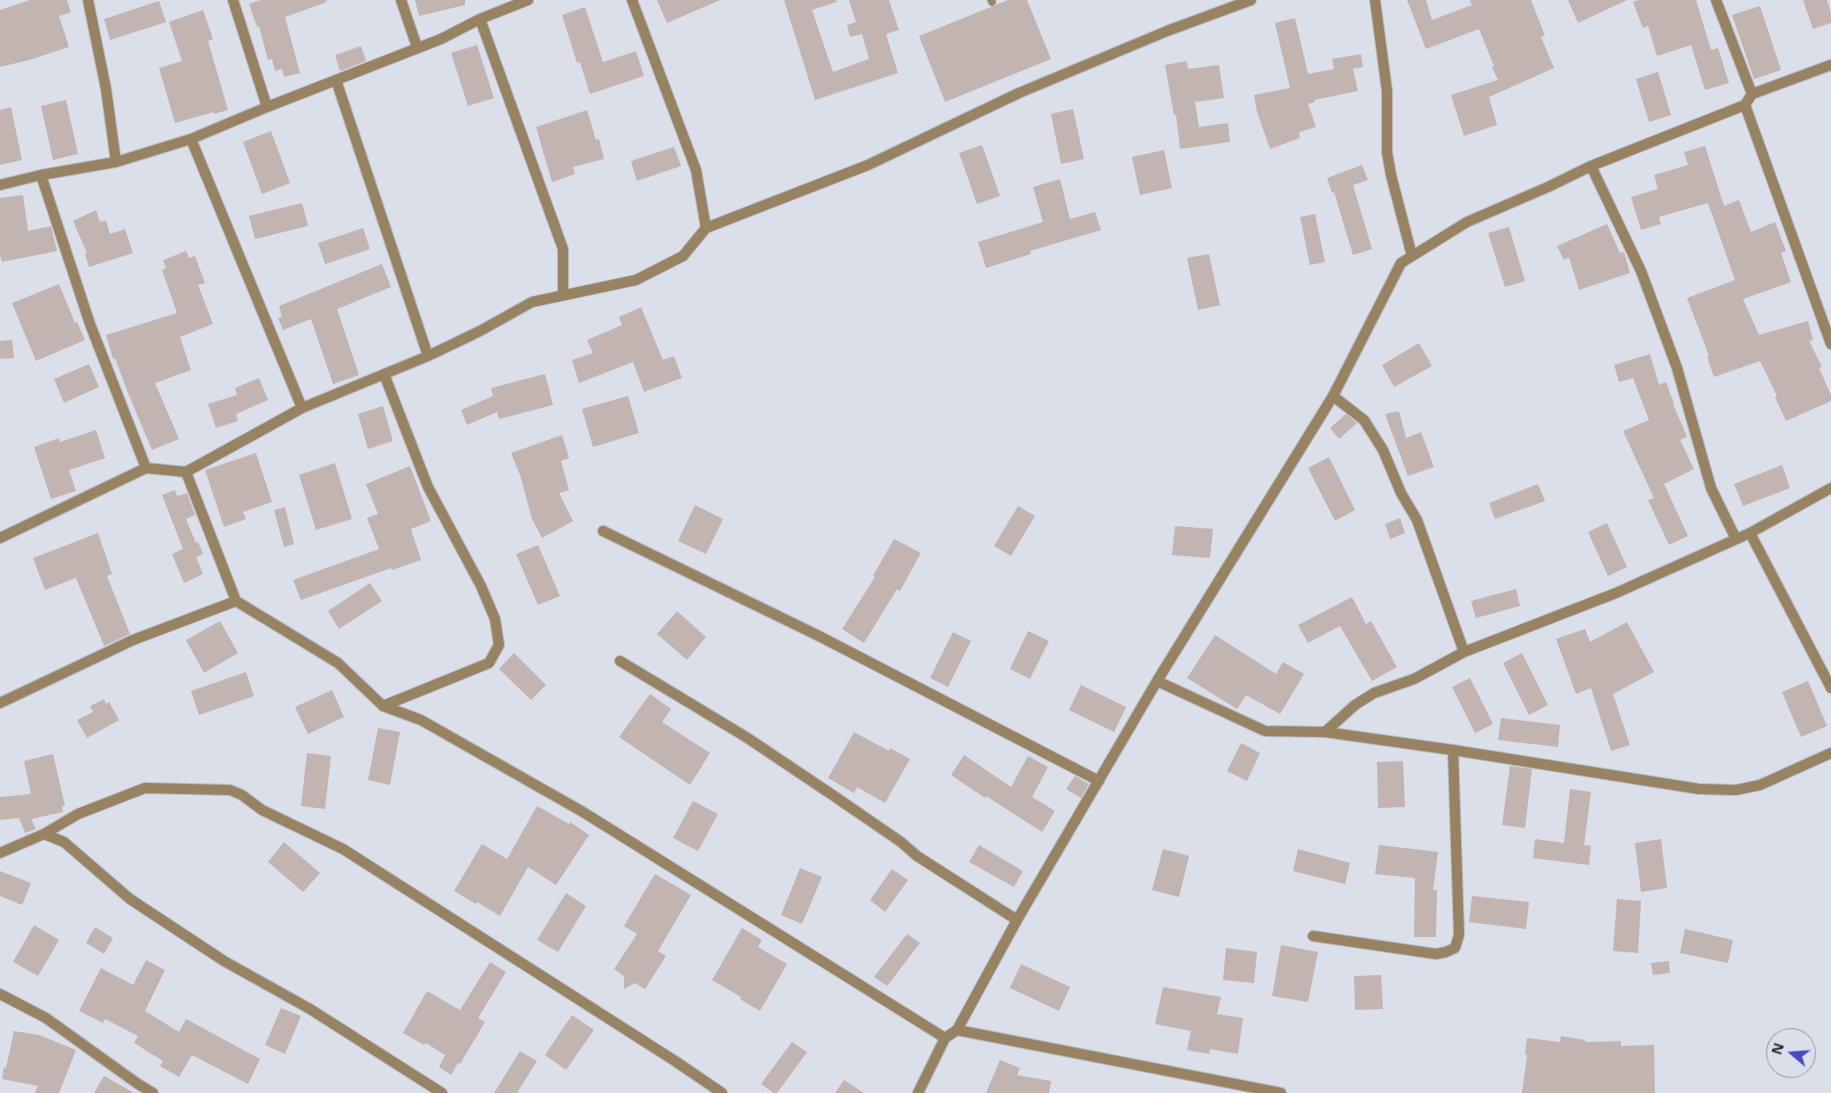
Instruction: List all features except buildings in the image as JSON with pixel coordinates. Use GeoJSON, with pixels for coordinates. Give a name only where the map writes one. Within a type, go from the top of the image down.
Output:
{"type":"FeatureCollection","features":[{"type":"Feature","properties":{"kind":"street"},"geometry":{"type":"LineString","coordinates":[[88,0],[106,89],[116,162]]}},
{"type":"Feature","properties":{"kind":"street"},"geometry":{"type":"LineString","coordinates":[[233,0],[267,107]]}},
{"type":"Feature","properties":{"kind":"street"},"geometry":{"type":"LineString","coordinates":[[401,0],[416,47]]}},
{"type":"Feature","properties":{"kind":"street"},"geometry":{"type":"LineString","coordinates":[[0,185],[41,175],[116,162],[190,139],[416,47],[441,39],[480,19],[528,0]]}},
{"type":"Feature","properties":{"kind":"street"},"geometry":{"type":"LineString","coordinates":[[632,0],[696,170],[706,228]]}},
{"type":"Feature","properties":{"kind":"street"},"geometry":{"type":"LineString","coordinates":[[0,538],[146,468],[186,472],[302,408],[428,356],[480,332],[532,302],[636,280],[683,256],[706,228],[868,165],[1020,93],[1167,31],[1250,0]]}},
{"type":"Feature","properties":{"kind":"street"},"geometry":{"type":"LineString","coordinates":[[1375,0],[1387,91],[1387,152],[1412,256]]}},
{"type":"Feature","properties":{"kind":"street"},"geometry":{"type":"LineString","coordinates":[[1716,0],[1752,94]]}},
{"type":"Feature","properties":{"kind":"street"},"geometry":{"type":"LineString","coordinates":[[480,19],[563,249],[563,295]]}},
{"type":"Feature","properties":{"kind":"street"},"geometry":{"type":"LineString","coordinates":[[918,1093],[945,1038],[957,1030],[1017,920],[1157,681],[1333,396],[1401,263],[1467,222],[1591,166],[1745,105],[1752,94],[1831,65]]}},
{"type":"Feature","properties":{"kind":"street"},"geometry":{"type":"LineString","coordinates":[[336,80],[428,356]]}},
{"type":"Feature","properties":{"kind":"street"},"geometry":{"type":"LineString","coordinates":[[1745,105],[1831,344]]}},
{"type":"Feature","properties":{"kind":"street"},"geometry":{"type":"LineString","coordinates":[[190,139],[302,408]]}},
{"type":"Feature","properties":{"kind":"street"},"geometry":{"type":"LineString","coordinates":[[1591,166],[1641,271],[1677,368],[1711,488],[1736,538]]}},
{"type":"Feature","properties":{"kind":"street"},"geometry":{"type":"LineString","coordinates":[[41,175],[90,324],[146,468]]}},
{"type":"Feature","properties":{"kind":"street"},"geometry":{"type":"LineString","coordinates":[[383,706],[489,663],[499,645],[495,619],[480,586],[428,487],[384,374]]}},
{"type":"Feature","properties":{"kind":"street"},"geometry":{"type":"LineString","coordinates":[[1333,396],[1364,420],[1383,450],[1401,493],[1417,520],[1464,652]]}},
{"type":"Feature","properties":{"kind":"street"},"geometry":{"type":"LineString","coordinates":[[186,472],[236,600],[338,663],[383,706],[420,720],[583,812],[945,1038]]}},
{"type":"Feature","properties":{"kind":"street"},"geometry":{"type":"LineString","coordinates":[[1325,732],[1374,693],[1414,679],[1464,652],[1616,593],[1750,533],[1831,488]]}},
{"type":"Feature","properties":{"kind":"street"},"geometry":{"type":"LineString","coordinates":[[603,531],[827,640],[1099,781]]}},
{"type":"Feature","properties":{"kind":"street"},"geometry":{"type":"LineString","coordinates":[[1750,533],[1831,688]]}},
{"type":"Feature","properties":{"kind":"street"},"geometry":{"type":"LineString","coordinates":[[0,703],[133,640],[236,600]]}},
{"type":"Feature","properties":{"kind":"street"},"geometry":{"type":"LineString","coordinates":[[620,661],[746,737],[849,806],[917,856],[1017,920]]}},
{"type":"Feature","properties":{"kind":"street"},"geometry":{"type":"LineString","coordinates":[[1157,681],[1265,731],[1325,732],[1699,789],[1736,790],[1760,785],[1831,753]]}},
{"type":"Feature","properties":{"kind":"street"},"geometry":{"type":"LineString","coordinates":[[1313,936],[1436,954],[1455,948],[1459,936],[1453,750]]}},
{"type":"Feature","properties":{"kind":"street"},"geometry":{"type":"LineString","coordinates":[[0,853],[44,834],[78,814],[144,788],[230,790],[242,795],[262,810],[343,849],[675,1060],[722,1093]]}},
{"type":"Feature","properties":{"kind":"street"},"geometry":{"type":"LineString","coordinates":[[44,834],[64,842],[130,899],[224,961],[310,1009],[442,1093]]}},
{"type":"Feature","properties":{"kind":"street"},"geometry":{"type":"LineString","coordinates":[[0,994],[46,1018],[138,1084],[154,1093]]}},
{"type":"Feature","properties":{"kind":"street"},"geometry":{"type":"LineString","coordinates":[[957,1030],[1281,1093]]}}]}
